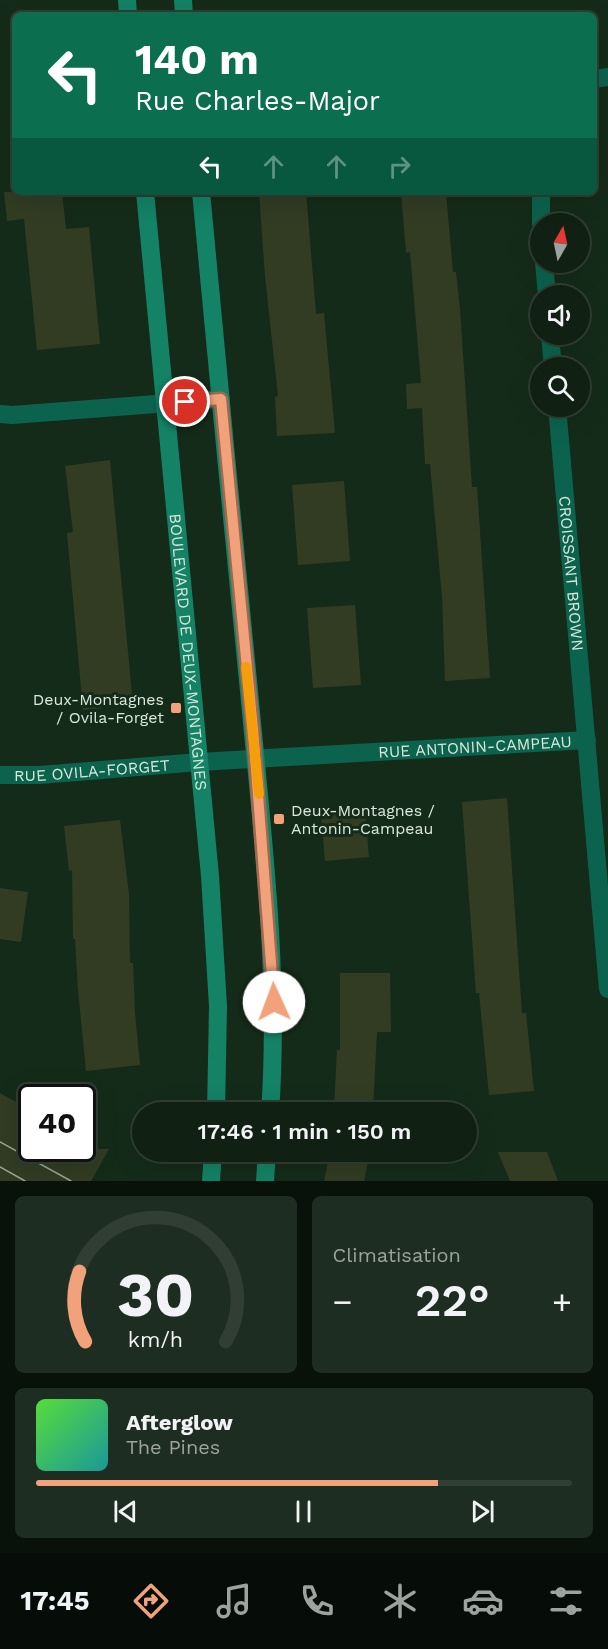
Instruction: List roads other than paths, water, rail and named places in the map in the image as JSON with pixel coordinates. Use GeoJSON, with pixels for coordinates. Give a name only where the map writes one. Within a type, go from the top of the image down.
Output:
{"type":"FeatureCollection","features":[{"type":"Feature","properties":{"kind":"street","name":"BOULEVARD DE DEUX-MONTAGNES"},"geometry":{"type":"LineString","coordinates":[[145,195],[216,951],[218,1040],[216,1102]]}},
{"type":"Feature","properties":{"kind":"street"},"geometry":{"type":"LineString","coordinates":[[201,195],[256,760],[273,981],[271,1102]]}},
{"type":"Feature","properties":{"kind":"street"},"geometry":{"type":"LineString","coordinates":[[541,195],[541,213]]}},
{"type":"Feature","properties":{"kind":"street"},"geometry":{"type":"LineString","coordinates":[[0,414],[12,416],[221,399]]}},
{"type":"Feature","properties":{"kind":"street","name":"CROISSANT BROWN"},"geometry":{"type":"LineString","coordinates":[[558,417],[587,740]]}},
{"type":"Feature","properties":{"kind":"street","name":"RUE ANTONIN-CAMPEAU"},"geometry":{"type":"LineString","coordinates":[[256,760],[587,740],[608,989]]}},
{"type":"Feature","properties":{"kind":"street","name":"RUE OVILA-FORGET"},"geometry":{"type":"LineString","coordinates":[[0,775],[40,775],[200,762],[256,760]]}},
{"type":"Feature","properties":{"kind":"street"},"geometry":{"type":"LineString","coordinates":[[211,1181],[212,1162]]}},
{"type":"Feature","properties":{"kind":"street"},"geometry":{"type":"LineString","coordinates":[[265,1181],[266,1162]]}},
{"type":"Feature","properties":{"kind":"tram line"},"geometry":{"type":"LineString","coordinates":[[0,1142],[71,1181]]}},
{"type":"Feature","properties":{"kind":"tram line"},"geometry":{"type":"LineString","coordinates":[[0,1167],[25,1181]]}},
{"type":"Feature","properties":{"kind":"place","name":"Deux-Montagnes / Ovila-Forget"},"geometry":{"type":"Point","coordinates":[176,708]}},
{"type":"Feature","properties":{"kind":"place","name":"Deux-Montagnes / Antonin-Campeau"},"geometry":{"type":"Point","coordinates":[279,819]}}]}
